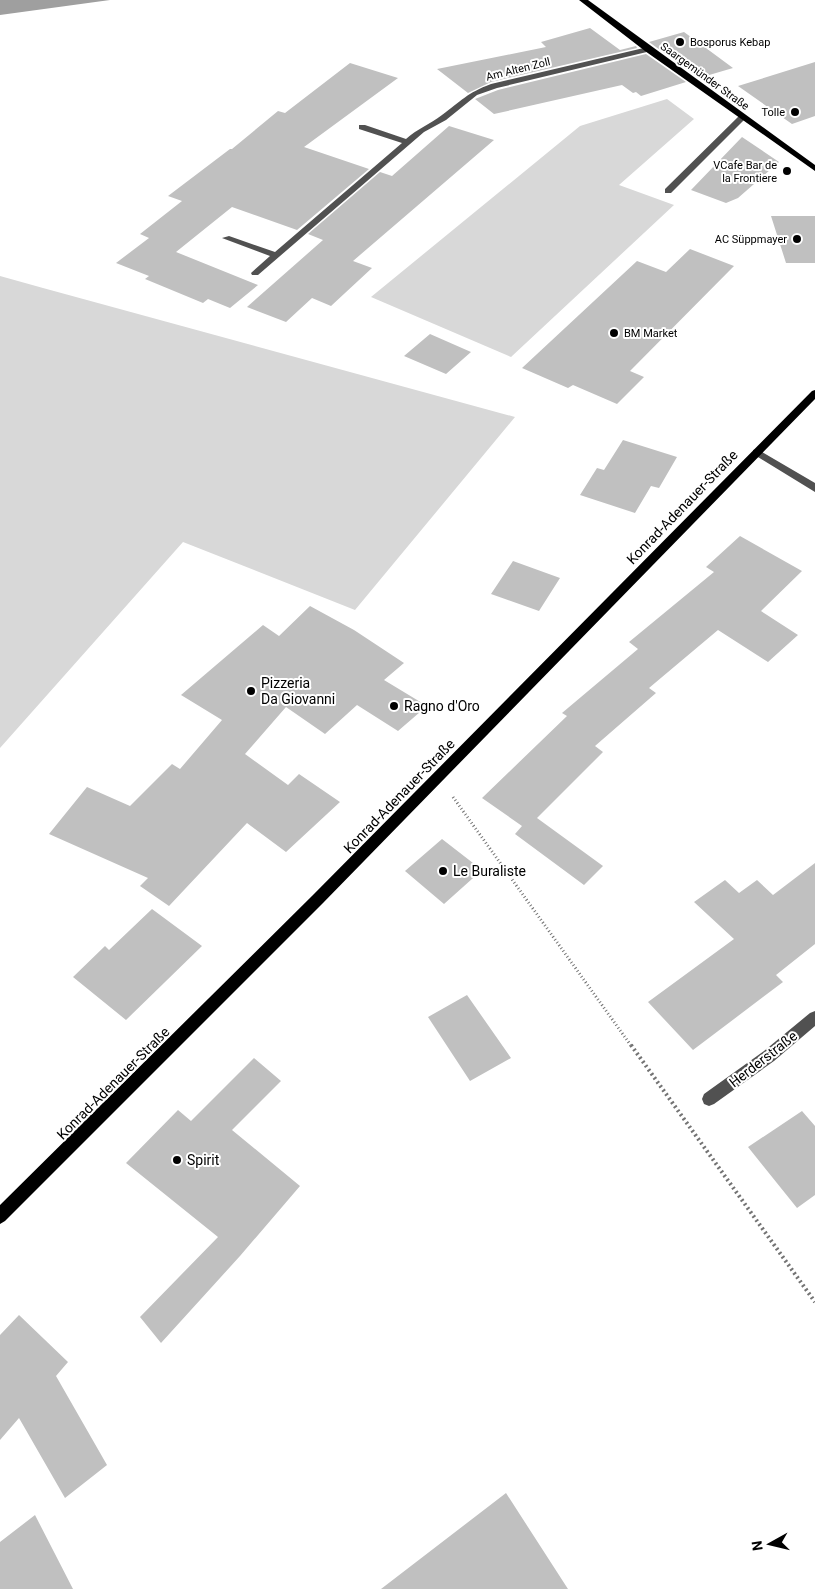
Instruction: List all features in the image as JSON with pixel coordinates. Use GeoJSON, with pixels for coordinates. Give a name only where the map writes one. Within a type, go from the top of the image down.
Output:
{"type":"FeatureCollection","features":[{"type":"Feature","properties":{"kind":"main road","name":"Saargemünder Straße"},"geometry":{"type":"LineString","coordinates":[[583,0],[815,169]]}},
{"type":"Feature","properties":{"kind":"main road","name":"Konrad-Adenauer-Straße"},"geometry":{"type":"LineString","coordinates":[[0,1216],[318,899],[815,392]]}},
{"type":"Feature","properties":{"kind":"street","name":"Am Alten Zoll"},"geometry":{"type":"LineString","coordinates":[[255,273],[421,130],[443,118],[474,93],[482,89],[648,49]]}},
{"type":"Feature","properties":{"kind":"street"},"geometry":{"type":"LineString","coordinates":[[668,191],[743,117]]}},
{"type":"Feature","properties":{"kind":"street"},"geometry":{"type":"LineString","coordinates":[[362,127],[408,142]]}},
{"type":"Feature","properties":{"kind":"street"},"geometry":{"type":"LineString","coordinates":[[226,238],[276,254]]}},
{"type":"Feature","properties":{"kind":"street"},"geometry":{"type":"LineString","coordinates":[[757,452],[815,488]]}},
{"type":"Feature","properties":{"kind":"street","name":"Herderstraße"},"geometry":{"type":"LineString","coordinates":[[710,1099],[769,1056],[815,1017]]}},
{"type":"Feature","properties":{"kind":"path"},"geometry":{"type":"LineString","coordinates":[[452,796],[815,1302]]}},
{"type":"Feature","properties":{"kind":"shaded area"},"geometry":{"type":"Polygon","coordinates":[[[0,0],[110,0],[0,15],[0,0]]]}},
{"type":"Feature","properties":{"kind":"shaded area"},"geometry":{"type":"Polygon","coordinates":[[[667,99],[694,119],[619,185],[674,205],[511,357],[371,297],[580,126],[667,99]]]}},
{"type":"Feature","properties":{"kind":"shaded area"},"geometry":{"type":"Polygon","coordinates":[[[0,276],[515,417],[355,610],[183,542],[0,748],[0,276]]]}},
{"type":"Feature","properties":{"kind":"building"},"geometry":{"type":"Polygon","coordinates":[[[590,28],[620,50],[636,46],[637,48],[491,82],[468,93],[437,69],[546,47],[541,42],[590,28]]]}},
{"type":"Feature","properties":{"kind":"building"},"geometry":{"type":"Polygon","coordinates":[[[684,32],[733,68],[699,78],[649,42],[684,32]]]}},
{"type":"Feature","properties":{"kind":"building"},"geometry":{"type":"Polygon","coordinates":[[[646,54],[686,82],[641,96],[622,85],[494,114],[475,99],[498,90],[646,54]]]}},
{"type":"Feature","properties":{"kind":"building"},"geometry":{"type":"Polygon","coordinates":[[[815,62],[815,116],[792,124],[738,86],[815,62]]]}},
{"type":"Feature","properties":{"kind":"building"},"geometry":{"type":"Polygon","coordinates":[[[350,63],[398,78],[304,147],[369,169],[297,230],[232,207],[176,252],[258,285],[230,308],[208,299],[203,303],[145,279],[149,276],[116,263],[149,238],[140,234],[182,201],[168,196],[232,149],[278,111],[285,113],[350,63]]]}},
{"type":"Feature","properties":{"kind":"building"},"geometry":{"type":"Polygon","coordinates":[[[449,126],[494,140],[353,261],[372,268],[331,306],[312,298],[286,322],[247,307],[323,240],[308,234],[380,172],[392,176],[449,126]]]}},
{"type":"Feature","properties":{"kind":"building"},"geometry":{"type":"Polygon","coordinates":[[[742,137],[779,162],[738,198],[726,203],[691,190],[742,137]]]}},
{"type":"Feature","properties":{"kind":"building","name":"AC Süppmayer"},"geometry":{"type":"Polygon","coordinates":[[[771,216],[815,216],[815,263],[786,263],[771,216]]]}},
{"type":"Feature","properties":{"kind":"building","name":"BM Market"},"geometry":{"type":"Polygon","coordinates":[[[690,249],[734,266],[630,371],[644,377],[617,404],[573,385],[568,388],[522,368],[637,261],[666,272],[690,249]]]}},
{"type":"Feature","properties":{"kind":"building"},"geometry":{"type":"Polygon","coordinates":[[[430,334],[471,352],[446,374],[404,356],[430,334]]]}},
{"type":"Feature","properties":{"kind":"building"},"geometry":{"type":"Polygon","coordinates":[[[623,440],[677,457],[659,488],[651,486],[635,513],[580,495],[597,468],[604,470],[623,440]]]}},
{"type":"Feature","properties":{"kind":"building"},"geometry":{"type":"Polygon","coordinates":[[[740,536],[802,571],[761,611],[798,635],[768,662],[718,630],[649,688],[656,693],[595,746],[603,752],[537,818],[603,866],[584,885],[515,834],[522,826],[482,798],[567,716],[562,713],[638,649],[629,642],[714,572],[706,567],[740,536]]]}},
{"type":"Feature","properties":{"kind":"building"},"geometry":{"type":"Polygon","coordinates":[[[513,561],[560,578],[539,611],[491,594],[513,561]]]}},
{"type":"Feature","properties":{"kind":"building"},"geometry":{"type":"Polygon","coordinates":[[[310,606],[354,630],[404,663],[384,680],[427,706],[398,731],[357,705],[325,734],[286,707],[245,754],[288,785],[299,774],[340,802],[286,852],[247,823],[169,906],[140,886],[148,878],[49,834],[87,787],[130,806],[172,764],[180,769],[222,720],[181,695],[263,625],[279,636],[310,606]]]}},
{"type":"Feature","properties":{"kind":"building","name":"Le Buraliste"},"geometry":{"type":"Polygon","coordinates":[[[442,839],[482,870],[444,904],[405,871],[442,839]]]}},
{"type":"Feature","properties":{"kind":"building"},"geometry":{"type":"Polygon","coordinates":[[[815,863],[815,944],[776,975],[783,982],[693,1050],[648,1002],[734,939],[694,902],[725,880],[739,893],[757,880],[773,895],[815,863]]]}},
{"type":"Feature","properties":{"kind":"building"},"geometry":{"type":"Polygon","coordinates":[[[152,909],[202,946],[126,1020],[73,977],[105,946],[109,950],[152,909]]]}},
{"type":"Feature","properties":{"kind":"building"},"geometry":{"type":"Polygon","coordinates":[[[467,995],[511,1058],[470,1081],[428,1017],[467,995]]]}},
{"type":"Feature","properties":{"kind":"building"},"geometry":{"type":"Polygon","coordinates":[[[254,1058],[281,1081],[232,1130],[300,1186],[161,1343],[140,1317],[218,1237],[126,1163],[178,1110],[191,1121],[254,1058]]]}},
{"type":"Feature","properties":{"kind":"building"},"geometry":{"type":"Polygon","coordinates":[[[802,1111],[815,1126],[815,1195],[797,1208],[748,1147],[802,1111]]]}},
{"type":"Feature","properties":{"kind":"building"},"geometry":{"type":"Polygon","coordinates":[[[19,1315],[68,1362],[56,1376],[107,1465],[65,1498],[19,1418],[0,1440],[0,1335],[19,1315]]]}},
{"type":"Feature","properties":{"kind":"building"},"geometry":{"type":"Polygon","coordinates":[[[506,1493],[568,1589],[381,1589],[506,1493]]]}},
{"type":"Feature","properties":{"kind":"building"},"geometry":{"type":"Polygon","coordinates":[[[35,1515],[73,1589],[0,1589],[0,1542],[35,1515]]]}},
{"type":"Feature","properties":{"kind":"place","name":"Bosporus Kebap"},"geometry":{"type":"Point","coordinates":[680,42]}},
{"type":"Feature","properties":{"kind":"place","name":"Tolle"},"geometry":{"type":"Point","coordinates":[795,112]}},
{"type":"Feature","properties":{"kind":"place","name":"VCafe Bar de la Frontiere"},"geometry":{"type":"Point","coordinates":[787,171]}},
{"type":"Feature","properties":{"kind":"place","name":"AC Süppmayer"},"geometry":{"type":"Point","coordinates":[797,239]}},
{"type":"Feature","properties":{"kind":"place","name":"BM Market"},"geometry":{"type":"Point","coordinates":[614,333]}},
{"type":"Feature","properties":{"kind":"place","name":"Pizzeria Da Giovanni"},"geometry":{"type":"Point","coordinates":[251,691]}},
{"type":"Feature","properties":{"kind":"place","name":"Ragno d'Oro"},"geometry":{"type":"Point","coordinates":[394,706]}},
{"type":"Feature","properties":{"kind":"place","name":"Le Buraliste"},"geometry":{"type":"Point","coordinates":[443,871]}},
{"type":"Feature","properties":{"kind":"place","name":"Spirit"},"geometry":{"type":"Point","coordinates":[177,1160]}}]}
